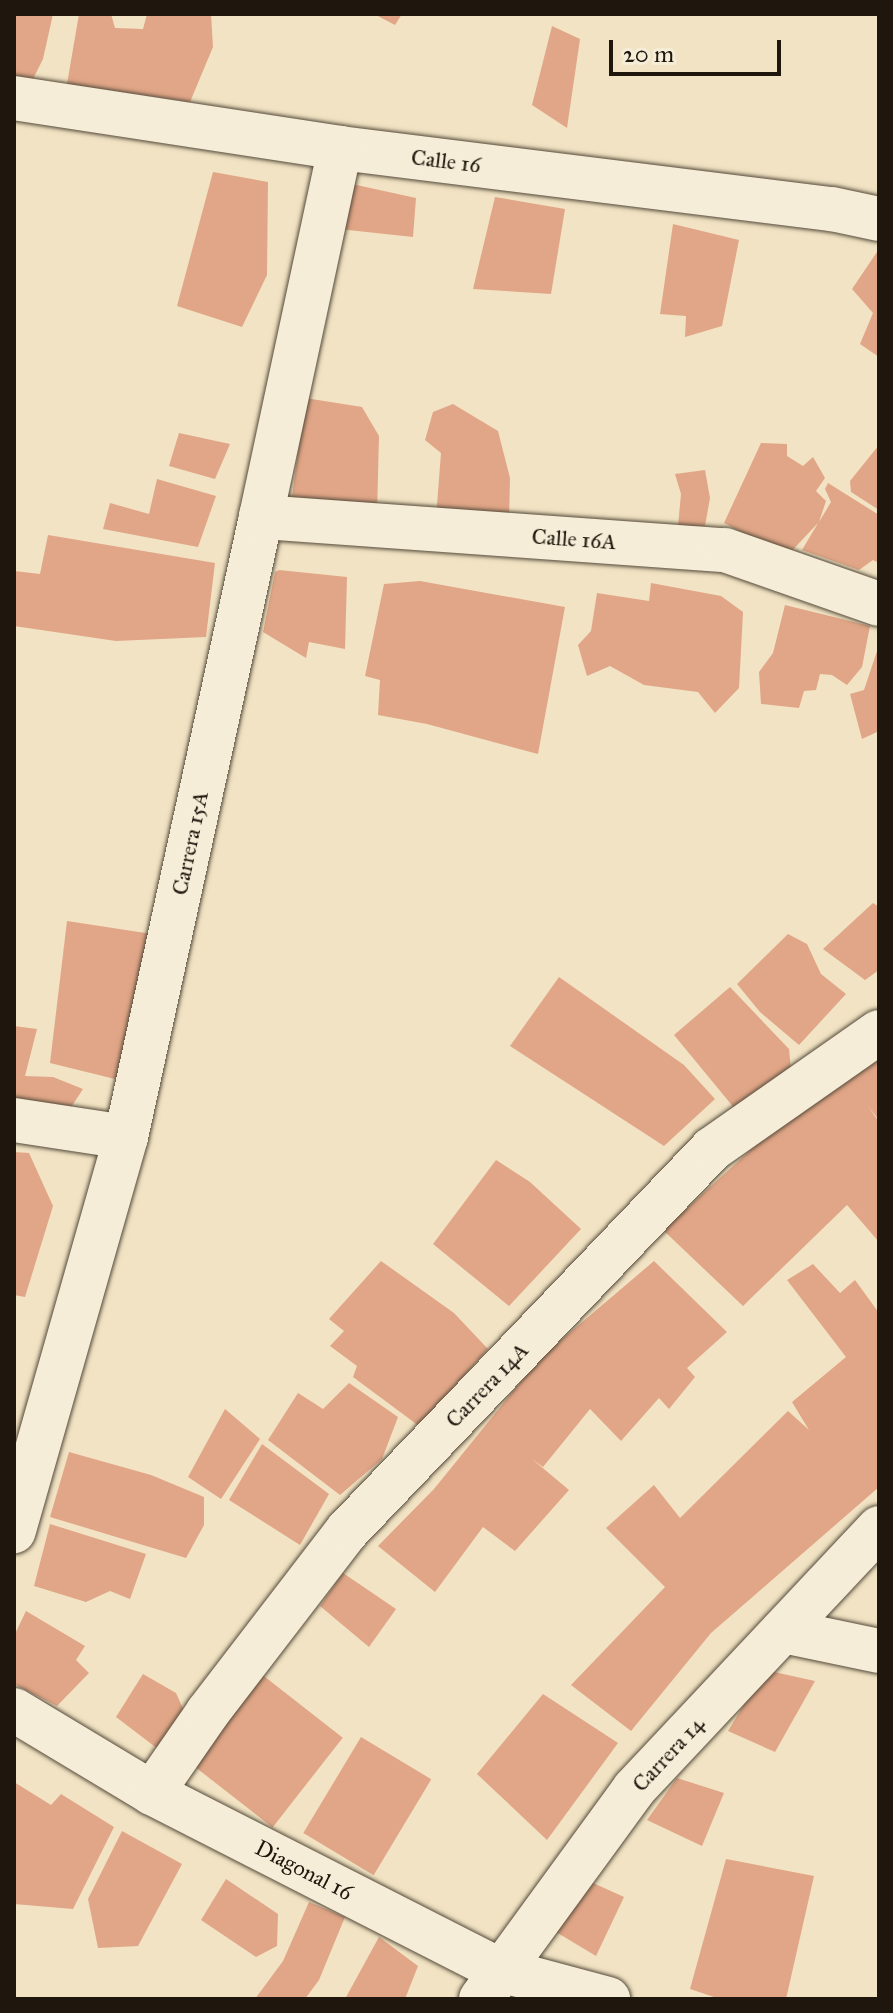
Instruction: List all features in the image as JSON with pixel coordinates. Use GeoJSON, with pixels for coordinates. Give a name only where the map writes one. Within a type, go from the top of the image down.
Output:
{"type":"FeatureCollection","features":[{"type":"Feature","properties":{"kind":"street","name":"Calle 16"},"geometry":{"type":"LineString","coordinates":[[14,98],[340,148],[832,209],[879,219]]}},
{"type":"Feature","properties":{"kind":"street","name":"Carrera 15A"},"geometry":{"type":"LineString","coordinates":[[14,1531],[126,1137],[340,148]]}},
{"type":"Feature","properties":{"kind":"street","name":"Calle 16A"},"geometry":{"type":"LineString","coordinates":[[261,517],[725,550],[879,604]]}},
{"type":"Feature","properties":{"kind":"street","name":"Carrera 14A"},"geometry":{"type":"LineString","coordinates":[[152,1793],[208,1712],[347,1531],[712,1149],[879,1032]]}},
{"type":"Feature","properties":{"kind":"street"},"geometry":{"type":"LineString","coordinates":[[14,1120],[126,1137]]}},
{"type":"Feature","properties":{"kind":"street","name":"Carrera 14"},"geometry":{"type":"LineString","coordinates":[[490,1984],[634,1789],[879,1528]]}},
{"type":"Feature","properties":{"kind":"street"},"geometry":{"type":"LineString","coordinates":[[783,1631],[879,1651]]}},
{"type":"Feature","properties":{"kind":"street","name":"Diagonal 16"},"geometry":{"type":"LineString","coordinates":[[14,1710],[152,1793],[490,1984],[608,1999]]}},
{"type":"Feature","properties":{"kind":"building"},"geometry":{"type":"Polygon","coordinates":[[[14,14],[53,14],[43,59],[33,79],[14,76],[14,14]]]}},
{"type":"Feature","properties":{"kind":"building"},"geometry":{"type":"Polygon","coordinates":[[[79,14],[111,14],[115,28],[143,29],[147,14],[211,14],[213,47],[190,102],[67,84],[79,14]]]}},
{"type":"Feature","properties":{"kind":"building"},"geometry":{"type":"Polygon","coordinates":[[[374,14],[402,14],[395,25],[374,14]]]}},
{"type":"Feature","properties":{"kind":"building"},"geometry":{"type":"Polygon","coordinates":[[[552,26],[580,39],[567,128],[532,105],[552,26]]]}},
{"type":"Feature","properties":{"kind":"building"},"geometry":{"type":"Polygon","coordinates":[[[213,172],[268,182],[267,275],[242,327],[177,306],[213,172]]]}},
{"type":"Feature","properties":{"kind":"building"},"geometry":{"type":"Polygon","coordinates":[[[352,184],[416,198],[413,237],[339,229],[352,184]]]}},
{"type":"Feature","properties":{"kind":"building"},"geometry":{"type":"Polygon","coordinates":[[[495,197],[565,209],[551,294],[473,289],[495,197]]]}},
{"type":"Feature","properties":{"kind":"building"},"geometry":{"type":"Polygon","coordinates":[[[673,224],[739,240],[722,326],[685,337],[686,316],[660,314],[673,224]]]}},
{"type":"Feature","properties":{"kind":"building"},"geometry":{"type":"Polygon","coordinates":[[[879,249],[879,357],[860,344],[873,313],[852,289],[879,249]]]}},
{"type":"Feature","properties":{"kind":"building"},"geometry":{"type":"Polygon","coordinates":[[[305,398],[362,407],[379,436],[377,515],[291,505],[305,398]]]}},
{"type":"Feature","properties":{"kind":"building"},"geometry":{"type":"Polygon","coordinates":[[[453,404],[498,431],[510,478],[509,521],[436,518],[441,453],[425,440],[433,412],[453,404]]]}},
{"type":"Feature","properties":{"kind":"building"},"geometry":{"type":"Polygon","coordinates":[[[179,433],[230,444],[215,479],[169,466],[179,433]]]}},
{"type":"Feature","properties":{"kind":"building"},"geometry":{"type":"Polygon","coordinates":[[[761,443],[787,444],[787,456],[803,466],[813,457],[825,478],[816,491],[826,501],[819,522],[831,502],[825,489],[828,483],[879,515],[879,563],[873,560],[859,570],[802,550],[818,523],[787,556],[724,523],[761,443]]]}},
{"type":"Feature","properties":{"kind":"building"},"geometry":{"type":"Polygon","coordinates":[[[879,445],[879,510],[851,492],[850,481],[879,445]]]}},
{"type":"Feature","properties":{"kind":"building"},"geometry":{"type":"Polygon","coordinates":[[[705,470],[710,498],[705,526],[678,526],[681,494],[675,474],[705,470]]]}},
{"type":"Feature","properties":{"kind":"building"},"geometry":{"type":"Polygon","coordinates":[[[157,479],[216,496],[198,547],[103,529],[110,503],[149,514],[157,479]]]}},
{"type":"Feature","properties":{"kind":"building"},"geometry":{"type":"Polygon","coordinates":[[[48,535],[215,563],[206,637],[116,641],[14,626],[14,571],[40,574],[48,535]]]}},
{"type":"Feature","properties":{"kind":"building"},"geometry":{"type":"Polygon","coordinates":[[[275,572],[347,577],[345,649],[309,642],[306,658],[263,632],[275,572]]]}},
{"type":"Feature","properties":{"kind":"building"},"geometry":{"type":"Polygon","coordinates":[[[420,581],[565,607],[538,754],[427,724],[378,715],[380,680],[365,676],[384,584],[420,581]]]}},
{"type":"Feature","properties":{"kind":"building"},"geometry":{"type":"Polygon","coordinates":[[[651,583],[721,596],[743,612],[739,688],[715,713],[698,692],[644,685],[610,666],[587,676],[578,645],[591,631],[597,593],[649,601],[651,583]]]}},
{"type":"Feature","properties":{"kind":"building"},"geometry":{"type":"Polygon","coordinates":[[[785,605],[870,626],[862,667],[847,685],[832,675],[820,674],[816,690],[804,691],[799,708],[761,704],[759,672],[773,653],[785,605]]]}},
{"type":"Feature","properties":{"kind":"building"},"geometry":{"type":"Polygon","coordinates":[[[879,645],[879,731],[862,739],[850,694],[864,690],[879,645]]]}},
{"type":"Feature","properties":{"kind":"building"},"geometry":{"type":"Polygon","coordinates":[[[873,903],[879,907],[879,970],[865,980],[823,949],[873,903]]]}},
{"type":"Feature","properties":{"kind":"building"},"geometry":{"type":"Polygon","coordinates":[[[67,921],[152,934],[123,1081],[50,1063],[67,921]]]}},
{"type":"Feature","properties":{"kind":"building"},"geometry":{"type":"Polygon","coordinates":[[[788,934],[807,944],[821,974],[846,994],[799,1045],[760,1012],[737,984],[788,934]]]}},
{"type":"Feature","properties":{"kind":"building"},"geometry":{"type":"Polygon","coordinates":[[[559,977],[684,1065],[715,1099],[664,1146],[510,1046],[559,977]]]}},
{"type":"Feature","properties":{"kind":"building"},"geometry":{"type":"Polygon","coordinates":[[[730,987],[789,1049],[792,1080],[735,1109],[674,1035],[730,987]]]}},
{"type":"Feature","properties":{"kind":"building"},"geometry":{"type":"Polygon","coordinates":[[[14,1026],[37,1029],[25,1076],[53,1077],[83,1089],[66,1115],[14,1106],[14,1026]]]}},
{"type":"Feature","properties":{"kind":"building"},"geometry":{"type":"Polygon","coordinates":[[[879,1052],[879,1120],[868,1106],[879,1122],[879,1242],[847,1205],[743,1306],[663,1230],[778,1125],[879,1052]]]}},
{"type":"Feature","properties":{"kind":"building"},"geometry":{"type":"Polygon","coordinates":[[[14,1152],[29,1153],[53,1206],[25,1297],[14,1295],[14,1152]]]}},
{"type":"Feature","properties":{"kind":"building"},"geometry":{"type":"Polygon","coordinates":[[[496,1160],[530,1182],[581,1229],[509,1306],[433,1244],[496,1160]]]}},
{"type":"Feature","properties":{"kind":"building"},"geometry":{"type":"Polygon","coordinates":[[[381,1261],[454,1313],[488,1349],[419,1426],[353,1377],[357,1366],[330,1346],[344,1331],[329,1319],[381,1261]]]}},
{"type":"Feature","properties":{"kind":"building"},"geometry":{"type":"Polygon","coordinates":[[[654,1261],[727,1332],[687,1368],[695,1377],[669,1409],[659,1398],[621,1441],[590,1409],[543,1467],[532,1459],[569,1490],[515,1551],[483,1527],[435,1592],[378,1546],[434,1489],[540,1358],[654,1261]]]}},
{"type":"Feature","properties":{"kind":"building"},"geometry":{"type":"Polygon","coordinates":[[[813,1264],[840,1293],[855,1280],[879,1313],[879,1487],[711,1633],[631,1731],[571,1685],[665,1587],[606,1528],[654,1485],[680,1518],[788,1411],[809,1430],[792,1402],[846,1357],[787,1280],[813,1264]]]}},
{"type":"Feature","properties":{"kind":"building"},"geometry":{"type":"Polygon","coordinates":[[[349,1383],[398,1417],[382,1459],[340,1495],[268,1440],[298,1393],[323,1409],[349,1383]]]}},
{"type":"Feature","properties":{"kind":"building"},"geometry":{"type":"Polygon","coordinates":[[[225,1409],[260,1439],[221,1499],[188,1477],[225,1409]]]}},
{"type":"Feature","properties":{"kind":"building"},"geometry":{"type":"Polygon","coordinates":[[[262,1444],[329,1494],[300,1545],[229,1500],[262,1444]]]}},
{"type":"Feature","properties":{"kind":"building"},"geometry":{"type":"Polygon","coordinates":[[[69,1452],[151,1475],[204,1497],[204,1525],[186,1558],[50,1517],[69,1452]]]}},
{"type":"Feature","properties":{"kind":"building"},"geometry":{"type":"Polygon","coordinates":[[[50,1524],[146,1554],[130,1599],[110,1591],[86,1602],[34,1586],[50,1524]]]}},
{"type":"Feature","properties":{"kind":"building"},"geometry":{"type":"Polygon","coordinates":[[[343,1573],[396,1609],[369,1647],[320,1606],[343,1573]]]}},
{"type":"Feature","properties":{"kind":"building"},"geometry":{"type":"Polygon","coordinates":[[[26,1611],[85,1646],[76,1660],[89,1673],[57,1706],[14,1684],[14,1636],[26,1611]]]}},
{"type":"Feature","properties":{"kind":"building"},"geometry":{"type":"Polygon","coordinates":[[[765,1670],[815,1681],[775,1752],[728,1731],[765,1670]]]}},
{"type":"Feature","properties":{"kind":"building"},"geometry":{"type":"Polygon","coordinates":[[[260,1673],[343,1738],[273,1827],[190,1763],[260,1673]]]}},
{"type":"Feature","properties":{"kind":"building"},"geometry":{"type":"Polygon","coordinates":[[[143,1674],[176,1693],[185,1713],[158,1749],[116,1717],[143,1674]]]}},
{"type":"Feature","properties":{"kind":"building"},"geometry":{"type":"Polygon","coordinates":[[[543,1694],[618,1743],[547,1840],[477,1774],[543,1694]]]}},
{"type":"Feature","properties":{"kind":"building"},"geometry":{"type":"Polygon","coordinates":[[[361,1737],[431,1779],[374,1875],[303,1833],[361,1737]]]}},
{"type":"Feature","properties":{"kind":"building"},"geometry":{"type":"Polygon","coordinates":[[[677,1778],[724,1793],[702,1846],[647,1820],[677,1778]]]}},
{"type":"Feature","properties":{"kind":"building"},"geometry":{"type":"Polygon","coordinates":[[[14,1782],[51,1805],[61,1794],[114,1827],[73,1909],[14,1904],[14,1782]]]}},
{"type":"Feature","properties":{"kind":"building"},"geometry":{"type":"Polygon","coordinates":[[[122,1831],[182,1864],[138,1946],[98,1948],[88,1899],[122,1831]]]}},
{"type":"Feature","properties":{"kind":"building"},"geometry":{"type":"Polygon","coordinates":[[[726,1859],[814,1876],[786,1999],[720,1999],[690,1989],[726,1859]]]}},
{"type":"Feature","properties":{"kind":"building"},"geometry":{"type":"Polygon","coordinates":[[[580,1877],[624,1897],[596,1956],[551,1929],[580,1877]]]}},
{"type":"Feature","properties":{"kind":"building"},"geometry":{"type":"Polygon","coordinates":[[[226,1879],[278,1914],[277,1946],[256,1957],[201,1920],[226,1879]]]}},
{"type":"Feature","properties":{"kind":"building"},"geometry":{"type":"Polygon","coordinates":[[[309,1902],[345,1917],[319,1980],[305,1999],[255,1999],[283,1961],[309,1902]]]}},
{"type":"Feature","properties":{"kind":"building"},"geometry":{"type":"Polygon","coordinates":[[[379,1937],[418,1966],[405,1999],[345,1999],[379,1937]]]}}]}
